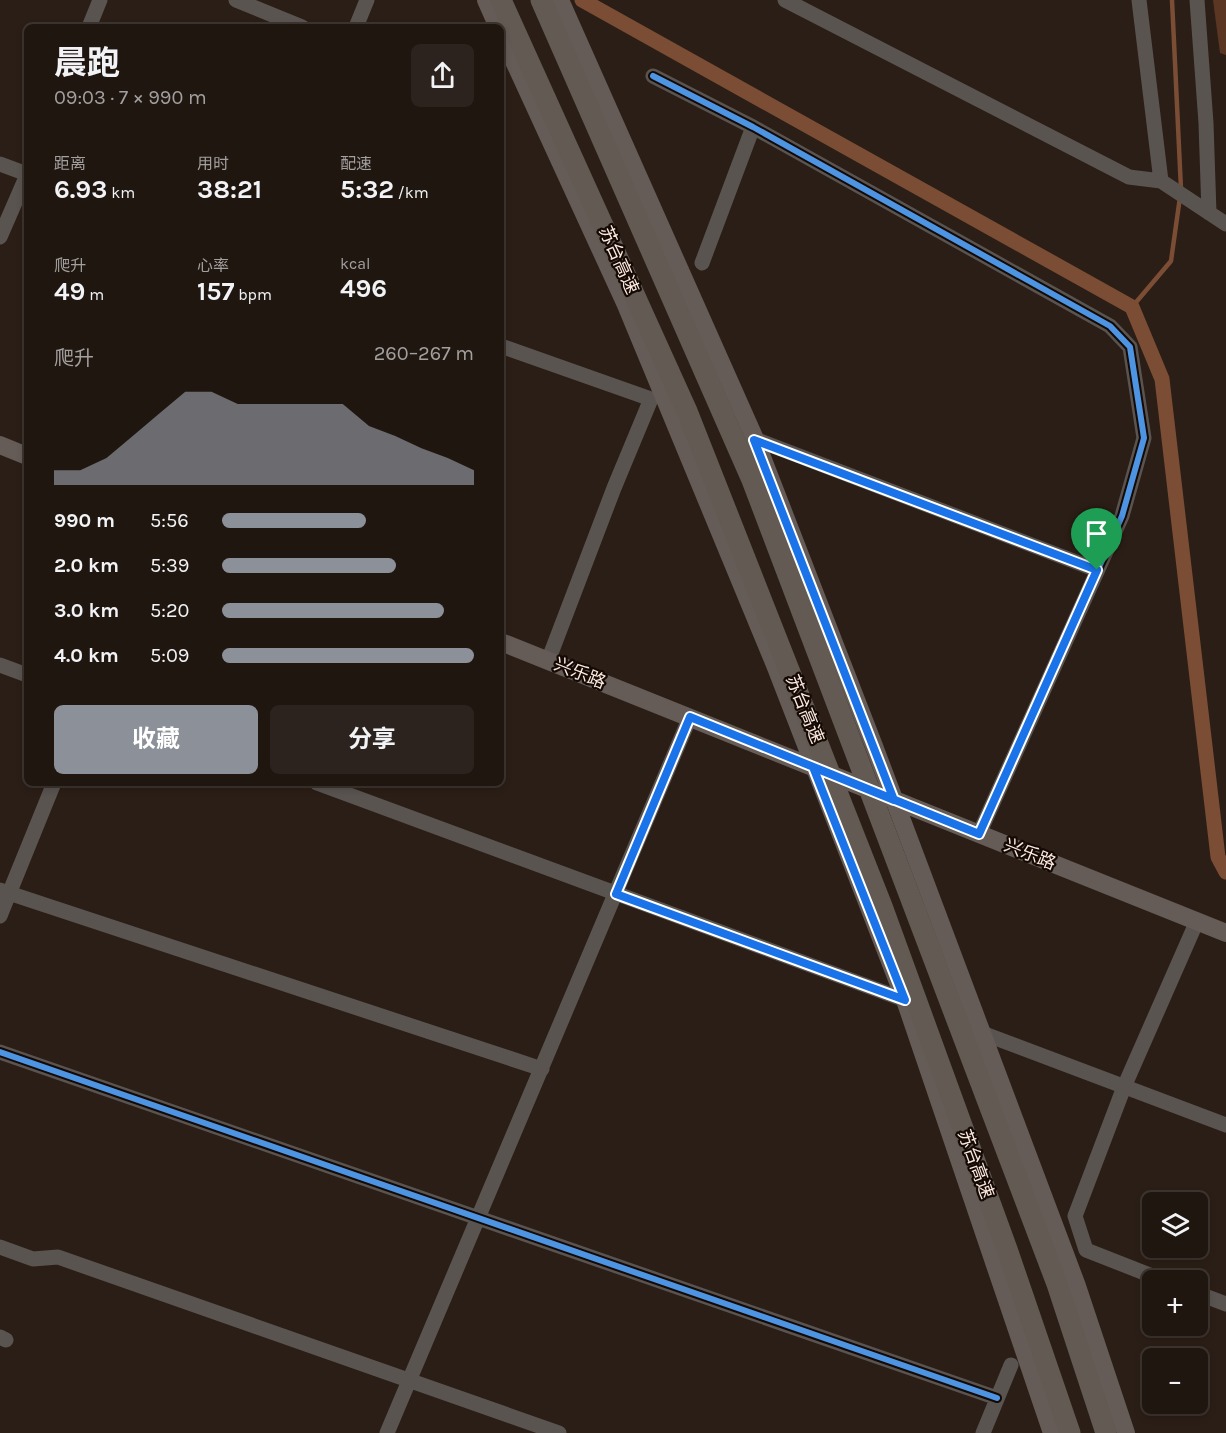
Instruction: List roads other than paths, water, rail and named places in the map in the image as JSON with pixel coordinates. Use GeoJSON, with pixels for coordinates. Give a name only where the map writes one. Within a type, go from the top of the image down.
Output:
{"type":"FeatureCollection","features":[{"type":"Feature","properties":{"kind":"highway","name":"苏台高速"},"geometry":{"type":"LineString","coordinates":[[501,0],[696,433],[882,906],[1007,1249],[1070,1433]]}},
{"type":"Feature","properties":{"kind":"highway","name":"苏台高速"},"geometry":{"type":"LineString","coordinates":[[541,0],[752,480],[1057,1284],[1106,1433]]}},
{"type":"Feature","properties":{"kind":"main road"},"geometry":{"type":"LineString","coordinates":[[486,0],[497,24]]}},
{"type":"Feature","properties":{"kind":"main road"},"geometry":{"type":"LineString","coordinates":[[560,0],[754,440],[894,800],[1077,1286],[1126,1433]]}},
{"type":"Feature","properties":{"kind":"main road"},"geometry":{"type":"LineString","coordinates":[[504,40],[626,305],[775,665],[905,1000],[1052,1433]]}},
{"type":"Feature","properties":{"kind":"main road"},"geometry":{"type":"LineString","coordinates":[[0,445],[24,455]]}},
{"type":"Feature","properties":{"kind":"main road","name":"兴乐路"},"geometry":{"type":"LineString","coordinates":[[504,643],[1226,933]]}},
{"type":"Feature","properties":{"kind":"street"},"geometry":{"type":"LineString","coordinates":[[90,24],[100,0]]}},
{"type":"Feature","properties":{"kind":"street"},"geometry":{"type":"LineString","coordinates":[[236,0],[295,24]]}},
{"type":"Feature","properties":{"kind":"street"},"geometry":{"type":"LineString","coordinates":[[357,24],[367,0]]}},
{"type":"Feature","properties":{"kind":"street"},"geometry":{"type":"LineString","coordinates":[[785,0],[1129,177],[1161,181],[1226,224]]}},
{"type":"Feature","properties":{"kind":"street"},"geometry":{"type":"LineString","coordinates":[[1139,0],[1161,181]]}},
{"type":"Feature","properties":{"kind":"street"},"geometry":{"type":"LineString","coordinates":[[1197,0],[1206,123],[1209,213]]}},
{"type":"Feature","properties":{"kind":"street"},"geometry":{"type":"LineString","coordinates":[[653,76],[753,127],[1110,326],[1130,347],[1144,438],[1122,516],[979,834]]}},
{"type":"Feature","properties":{"kind":"street"},"geometry":{"type":"LineString","coordinates":[[702,263],[753,127]]}},
{"type":"Feature","properties":{"kind":"street"},"geometry":{"type":"LineString","coordinates":[[0,164],[24,174]]}},
{"type":"Feature","properties":{"kind":"street"},"geometry":{"type":"LineString","coordinates":[[0,237],[24,182]]}},
{"type":"Feature","properties":{"kind":"street"},"geometry":{"type":"LineString","coordinates":[[504,347],[651,399],[614,488],[548,661]]}},
{"type":"Feature","properties":{"kind":"street"},"geometry":{"type":"LineString","coordinates":[[754,440],[1097,570]]}},
{"type":"Feature","properties":{"kind":"street"},"geometry":{"type":"LineString","coordinates":[[0,665],[24,674]]}},
{"type":"Feature","properties":{"kind":"street"},"geometry":{"type":"LineString","coordinates":[[387,1433],[690,717]]}},
{"type":"Feature","properties":{"kind":"street"},"geometry":{"type":"LineString","coordinates":[[0,916],[5,891],[53,786]]}},
{"type":"Feature","properties":{"kind":"street"},"geometry":{"type":"LineString","coordinates":[[325,786],[905,1000]]}},
{"type":"Feature","properties":{"kind":"street"},"geometry":{"type":"LineString","coordinates":[[5,891],[542,1069]]}},
{"type":"Feature","properties":{"kind":"street"},"geometry":{"type":"LineString","coordinates":[[1142,1272],[1086,1250],[1076,1216],[1124,1087],[1197,921]]}},
{"type":"Feature","properties":{"kind":"street"},"geometry":{"type":"LineString","coordinates":[[982,1033],[1226,1125]]}},
{"type":"Feature","properties":{"kind":"street"},"geometry":{"type":"LineString","coordinates":[[0,1052],[997,1398]]}},
{"type":"Feature","properties":{"kind":"street"},"geometry":{"type":"LineString","coordinates":[[0,1247],[33,1259],[58,1257],[559,1433]]}},
{"type":"Feature","properties":{"kind":"street"},"geometry":{"type":"LineString","coordinates":[[1208,1297],[1226,1304]]}},
{"type":"Feature","properties":{"kind":"street"},"geometry":{"type":"LineString","coordinates":[[983,1433],[1011,1365]]}},
{"type":"Feature","properties":{"kind":"waterway"},"geometry":{"type":"LineString","coordinates":[[582,0],[1132,307],[1162,379],[1218,857],[1226,872]]}},
{"type":"Feature","properties":{"kind":"waterway"},"geometry":{"type":"LineString","coordinates":[[1172,0],[1181,189]]}},
{"type":"Feature","properties":{"kind":"waterway"},"geometry":{"type":"LineString","coordinates":[[1132,307],[1171,261],[1180,197]]}}]}
